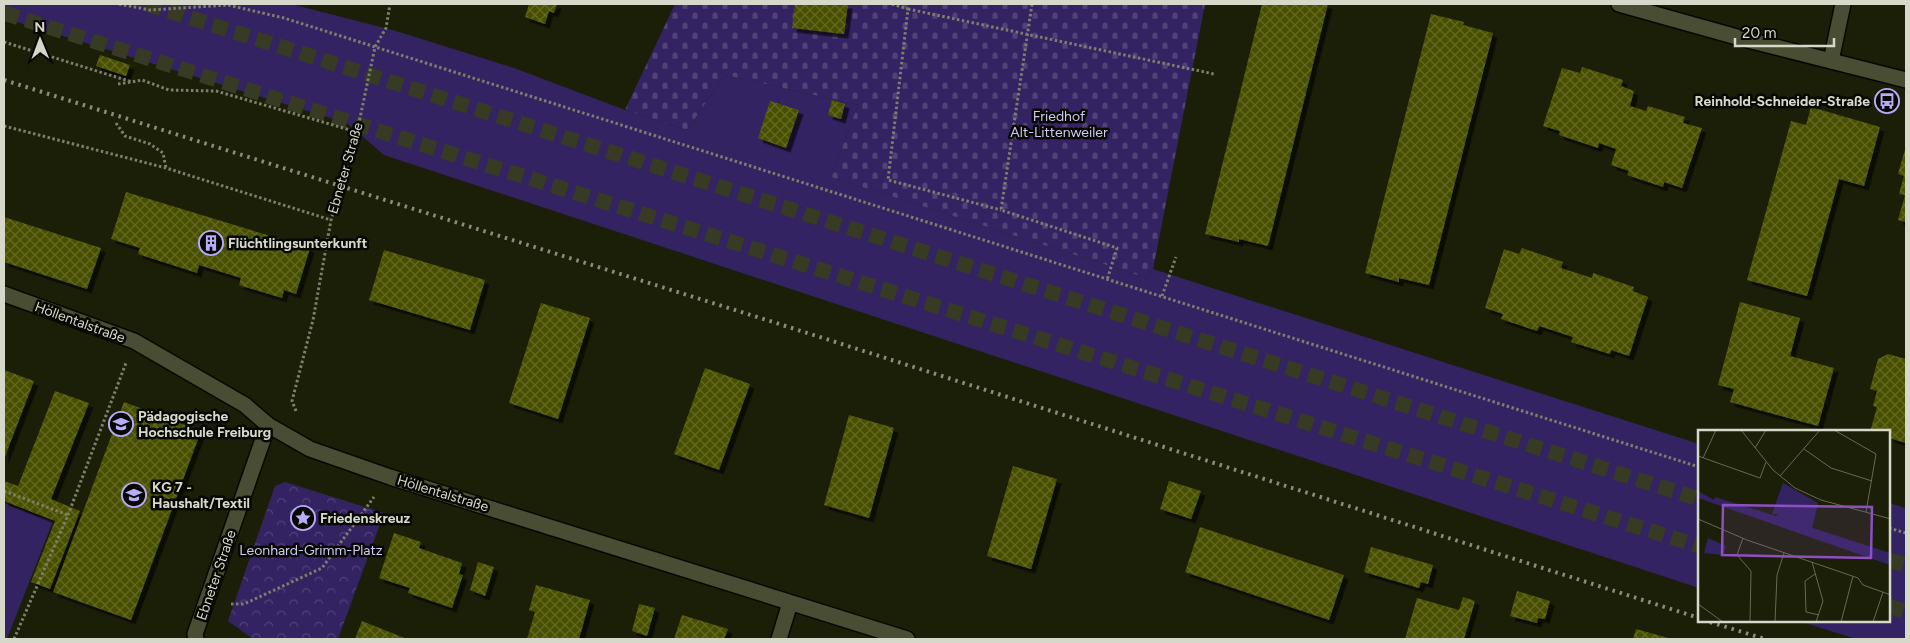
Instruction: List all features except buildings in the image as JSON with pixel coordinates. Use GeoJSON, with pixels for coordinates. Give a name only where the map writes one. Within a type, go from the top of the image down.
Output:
{"type":"FeatureCollection","features":[{"type":"Feature","properties":{"kind":"street"},"geometry":{"type":"LineString","coordinates":[[1618,4],[1906,80]]}},
{"type":"Feature","properties":{"kind":"street"},"geometry":{"type":"LineString","coordinates":[[1831,61],[1843,4]]}},
{"type":"Feature","properties":{"kind":"street","name":"Höllentalstraße"},"geometry":{"type":"LineString","coordinates":[[4,294],[134,341],[245,405],[268,426],[310,449],[390,477],[907,639]]}},
{"type":"Feature","properties":{"kind":"street","name":"Ebneter Straße"},"geometry":{"type":"LineString","coordinates":[[196,639],[195,634],[268,426]]}},
{"type":"Feature","properties":{"kind":"street"},"geometry":{"type":"LineString","coordinates":[[779,639],[790,603]]}},
{"type":"Feature","properties":{"kind":"path"},"geometry":{"type":"LineString","coordinates":[[119,4],[150,10],[228,6],[284,18],[1698,467]]}},
{"type":"Feature","properties":{"kind":"path","name":"Ebneter Straße"},"geometry":{"type":"LineString","coordinates":[[310,449],[292,401],[313,320],[331,220],[357,132],[375,47],[386,28],[390,4]]}},
{"type":"Feature","properties":{"kind":"path"},"geometry":{"type":"LineString","coordinates":[[892,4],[1214,74]]}},
{"type":"Feature","properties":{"kind":"path"},"geometry":{"type":"LineString","coordinates":[[1001,210],[1032,4]]}},
{"type":"Feature","properties":{"kind":"path"},"geometry":{"type":"LineString","coordinates":[[908,9],[888,180],[1001,210],[1117,248],[1107,280]]}},
{"type":"Feature","properties":{"kind":"path"},"geometry":{"type":"LineString","coordinates":[[4,42],[132,82]]}},
{"type":"Feature","properties":{"kind":"path"},"geometry":{"type":"LineString","coordinates":[[118,84],[142,80],[169,90],[216,91],[357,132]]}},
{"type":"Feature","properties":{"kind":"path"},"geometry":{"type":"LineString","coordinates":[[116,123],[125,136],[150,144],[164,153],[166,168]]}},
{"type":"Feature","properties":{"kind":"path"},"geometry":{"type":"LineString","coordinates":[[4,126],[166,168],[331,220]]}},
{"type":"Feature","properties":{"kind":"path"},"geometry":{"type":"LineString","coordinates":[[1162,296],[1176,257]]}},
{"type":"Feature","properties":{"kind":"path"},"geometry":{"type":"LineString","coordinates":[[14,639],[68,515],[134,341]]}},
{"type":"Feature","properties":{"kind":"path"},"geometry":{"type":"LineString","coordinates":[[206,604],[244,604],[322,568],[390,477]]}},
{"type":"Feature","properties":{"kind":"path"},"geometry":{"type":"LineString","coordinates":[[4,491],[68,515]]}},
{"type":"Feature","properties":{"kind":"path"},"geometry":{"type":"LineString","coordinates":[[1890,528],[1906,533]]}},
{"type":"Feature","properties":{"kind":"green space"},"geometry":{"type":"Polygon","coordinates":[[[4,4],[291,4],[396,31],[514,68],[625,110],[687,130],[725,75],[858,105],[831,177],[1147,278],[1153,269],[1698,444],[1698,588],[384,155],[347,123],[4,18],[4,4]]]}},
{"type":"Feature","properties":{"kind":"green space","name":"Friedhof Alt-Littenweiler"},"geometry":{"type":"Polygon","coordinates":[[[675,4],[1205,4],[1153,269],[1147,278],[831,177],[858,105],[725,75],[687,130],[625,110],[675,4]]]}},
{"type":"Feature","properties":{"kind":"green space","name":"Leonhard-Grimm-Platz"},"geometry":{"type":"Polygon","coordinates":[[[285,482],[384,513],[338,639],[253,639],[228,621],[275,486],[285,482]]]}},
{"type":"Feature","properties":{"kind":"green space"},"geometry":{"type":"Polygon","coordinates":[[[4,503],[53,521],[7,639],[4,639],[4,503]]]}},
{"type":"Feature","properties":{"kind":"green space"},"geometry":{"type":"Polygon","coordinates":[[[1890,503],[1906,508],[1906,639],[1856,639],[1805,623],[1890,623],[1890,503]]]}},
{"type":"Feature","properties":{"kind":"tunnel"},"geometry":{"type":"LineString","coordinates":[[147,4],[1698,499]]}},
{"type":"Feature","properties":{"kind":"tunnel"},"geometry":{"type":"LineString","coordinates":[[4,13],[1698,546]]}},
{"type":"Feature","properties":{"kind":"tunnel"},"geometry":{"type":"LineString","coordinates":[[1890,560],[1906,565]]}},
{"type":"Feature","properties":{"kind":"tunnel"},"geometry":{"type":"LineString","coordinates":[[1890,606],[1906,612]]}},
{"type":"Feature","properties":{"kind":"railway"},"geometry":{"type":"LineString","coordinates":[[4,80],[776,323],[1698,618]]}},
{"type":"Feature","properties":{"kind":"railway"},"geometry":{"type":"LineString","coordinates":[[1713,623],[1765,639]]}},
{"type":"Feature","properties":{"kind":"place","name":"Reinhold-Schneider-Straße"},"geometry":{"type":"Point","coordinates":[1887,101]}},
{"type":"Feature","properties":{"kind":"place","name":"Flüchtlingsunterkunft"},"geometry":{"type":"Point","coordinates":[211,243]}},
{"type":"Feature","properties":{"kind":"place","name":"Pädagogische Hochschule Freiburg"},"geometry":{"type":"Point","coordinates":[121,424]}},
{"type":"Feature","properties":{"kind":"place","name":"KG 7 - Haushalt/Textil"},"geometry":{"type":"Point","coordinates":[134,495]}},
{"type":"Feature","properties":{"kind":"place","name":"Friedenskreuz"},"geometry":{"type":"Point","coordinates":[303,518]}}]}
